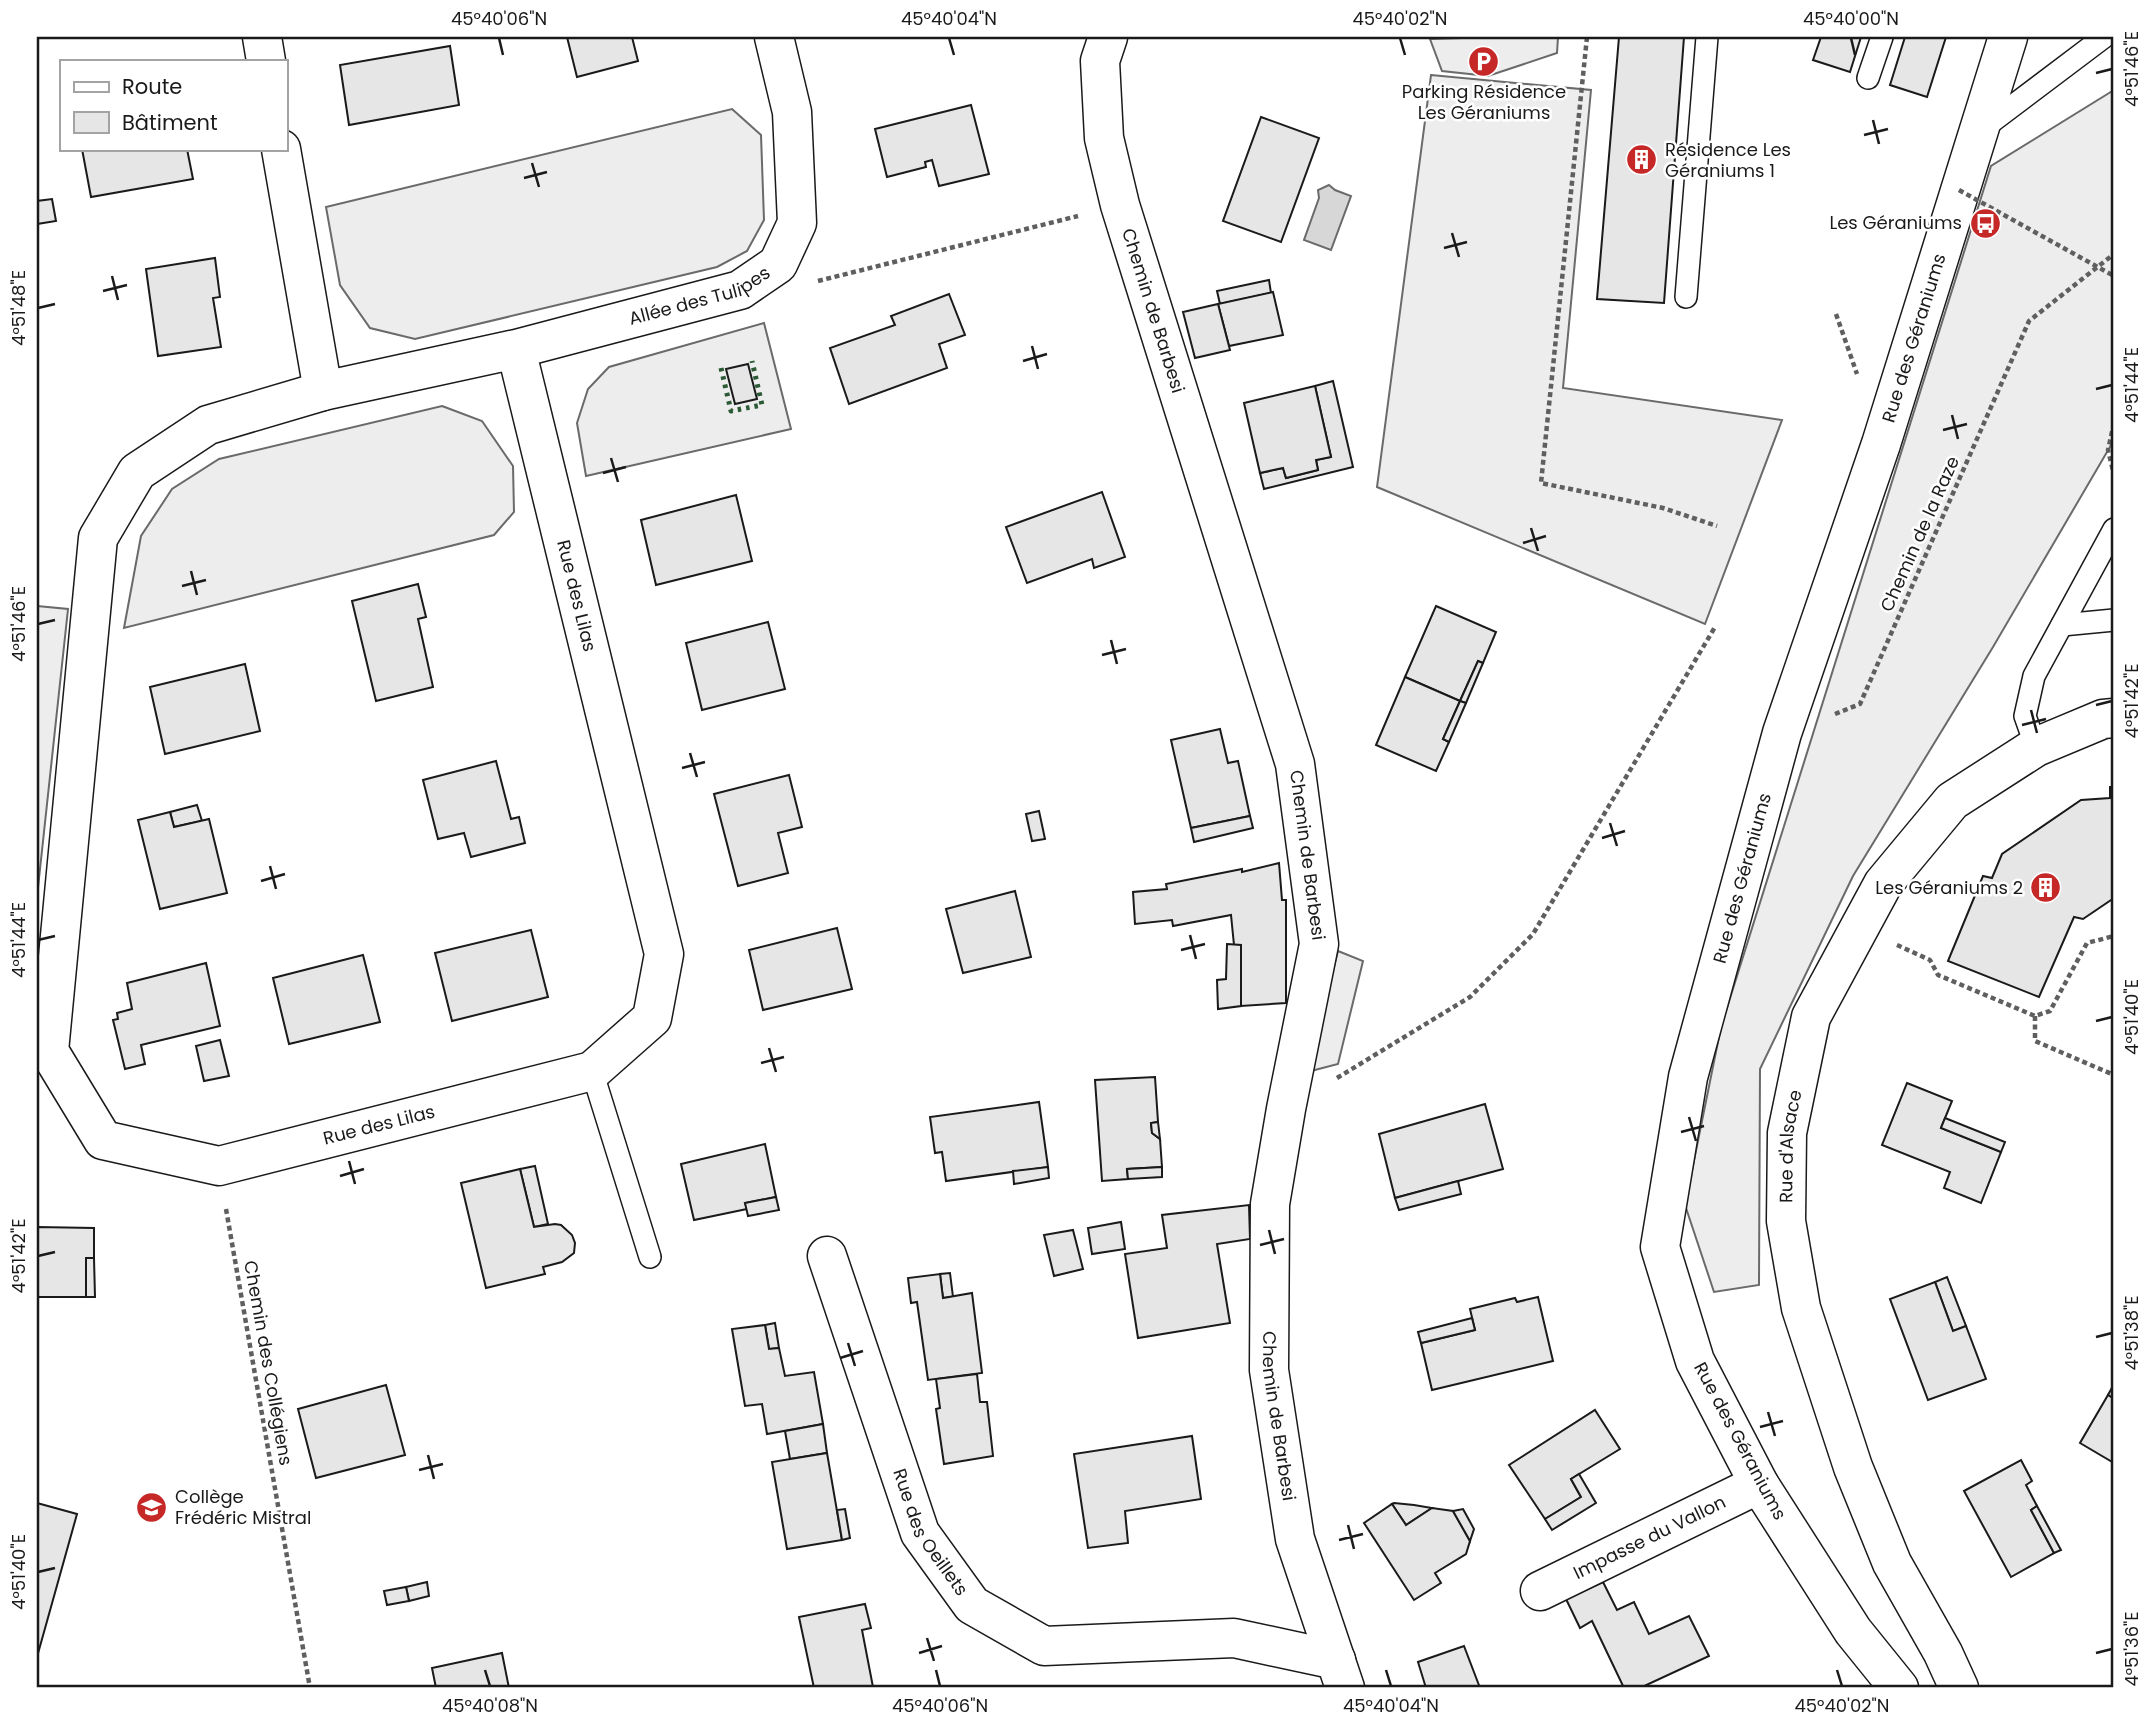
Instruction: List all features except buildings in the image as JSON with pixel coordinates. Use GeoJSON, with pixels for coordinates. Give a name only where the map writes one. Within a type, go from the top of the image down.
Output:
{"type":"FeatureCollection","features":[{"type":"Feature","properties":{"kind":"street"},"geometry":{"type":"LineString","coordinates":[[262,37],[266,60]]}},
{"type":"Feature","properties":{"kind":"street","name":"Allée des Tulipes"},"geometry":{"type":"LineString","coordinates":[[516,348],[740,289],[778,264],[797,223],[792,112],[775,37]]}},
{"type":"Feature","properties":{"kind":"street","name":"Chemin de Barbesi"},"geometry":{"type":"LineString","coordinates":[[1108,37],[1100,61],[1104,138],[1120,205],[1295,764],[1319,944],[1270,1204],[1269,1370],[1296,1539],[1341,1674]]}},
{"type":"Feature","properties":{"kind":"street","name":"Rue des Géraniums"},"geometry":{"type":"LineString","coordinates":[[1899,1688],[1853,1631],[1759,1484],[1696,1361],[1660,1247],[1688,1077],[1782,733],[1881,444],[2008,37]]}},
{"type":"Feature","properties":{"kind":"street"},"geometry":{"type":"LineString","coordinates":[[281,150],[323,391]]}},
{"type":"Feature","properties":{"kind":"street","name":"Rue des Lilas"},"geometry":{"type":"LineString","coordinates":[[516,348],[664,954],[652,1018],[592,1071],[219,1166],[103,1140],[49,1051],[97,538],[137,472],[208,425],[323,391],[516,348]]}},
{"type":"Feature","properties":{"kind":"street","name":"Rue d'Alsace"},"geometry":{"type":"LineString","coordinates":[[1959,1688],[1892,1563],[1853,1467],[1801,1308],[1786,1221],[1787,1133],[1811,1017],[1882,884],[1952,801],[2036,747],[2103,719],[2114,718]]}},
{"type":"Feature","properties":{"kind":"street","name":"Rue des Oeillets"},"geometry":{"type":"LineString","coordinates":[[827,1256],[920,1533],[972,1605],[1044,1646],[1234,1638],[1341,1674]]}},
{"type":"Feature","properties":{"kind":"street","name":"Impasse du Vallon"},"geometry":{"type":"LineString","coordinates":[[1541,1591],[1759,1484]]}},
{"type":"Feature","properties":{"kind":"lane"},"geometry":{"type":"LineString","coordinates":[[1686,297],[1707,37]]}},
{"type":"Feature","properties":{"kind":"lane"},"geometry":{"type":"LineString","coordinates":[[1868,78],[1882,37]]}},
{"type":"Feature","properties":{"kind":"lane"},"geometry":{"type":"LineString","coordinates":[[1978,132],[2104,37]]}},
{"type":"Feature","properties":{"kind":"lane"},"geometry":{"type":"LineString","coordinates":[[2036,747],[2025,716],[2034,676],[2114,529]]}},
{"type":"Feature","properties":{"kind":"lane"},"geometry":{"type":"LineString","coordinates":[[2062,625],[2114,620]]}},
{"type":"Feature","properties":{"kind":"lane"},"geometry":{"type":"LineString","coordinates":[[592,1071],[650,1257]]}},
{"type":"Feature","properties":{"kind":"path"},"geometry":{"type":"LineString","coordinates":[[1587,37],[1541,483],[1663,508],[1717,526]]}},
{"type":"Feature","properties":{"kind":"path"},"geometry":{"type":"LineString","coordinates":[[1959,190],[2114,276]]}},
{"type":"Feature","properties":{"kind":"path"},"geometry":{"type":"LineString","coordinates":[[812,283],[1045,224]]}},
{"type":"Feature","properties":{"kind":"path","name":"Chemin de la Raze"},"geometry":{"type":"LineString","coordinates":[[1782,733],[1860,704],[2029,321],[2114,254]]}},
{"type":"Feature","properties":{"kind":"path"},"geometry":{"type":"LineString","coordinates":[[2114,423],[2108,450],[2114,475]]}},
{"type":"Feature","properties":{"kind":"path"},"geometry":{"type":"LineString","coordinates":[[1286,1109],[1470,997],[1533,934],[1715,627]]}},
{"type":"Feature","properties":{"kind":"path"},"geometry":{"type":"LineString","coordinates":[[1859,928],[1930,960],[1938,975],[2035,1016],[2050,1011],[2087,943],[2114,936]]}},
{"type":"Feature","properties":{"kind":"path"},"geometry":{"type":"LineString","coordinates":[[2035,1016],[2035,1041],[2114,1075]]}},
{"type":"Feature","properties":{"kind":"path","name":"Chemin des Collégiens"},"geometry":{"type":"LineString","coordinates":[[219,1166],[310,1688]]}},
{"type":"Feature","properties":{"kind":"shaded area","name":"Parking Résidence Les Géraniums"},"geometry":{"type":"Polygon","coordinates":[[[1558,37],[1557,53],[1488,76],[1442,71],[1430,39],[1558,37]]]}},
{"type":"Feature","properties":{"kind":"shaded area"},"geometry":{"type":"Polygon","coordinates":[[[1431,75],[1591,90],[1563,388],[1782,420],[1705,624],[1377,487],[1431,75]]]}},
{"type":"Feature","properties":{"kind":"shaded area"},"geometry":{"type":"Polygon","coordinates":[[[2114,90],[2114,440],[1993,647],[1853,876],[1760,1069],[1759,1285],[1714,1292],[1685,1205],[1721,1027],[1991,166],[2114,90]]]}},
{"type":"Feature","properties":{"kind":"shaded area"},"geometry":{"type":"Polygon","coordinates":[[[732,109],[761,135],[764,220],[747,251],[717,267],[415,339],[370,328],[340,285],[326,207],[732,109]]]}},
{"type":"Feature","properties":{"kind":"shaded area"},"geometry":{"type":"Polygon","coordinates":[[[1329,185],[1351,196],[1331,250],[1304,240],[1319,198],[1318,190],[1329,185]]]}},
{"type":"Feature","properties":{"kind":"shaded area"},"geometry":{"type":"Polygon","coordinates":[[[764,323],[791,429],[586,476],[577,423],[588,389],[609,367],[764,323]]]}},
{"type":"Feature","properties":{"kind":"shaded area"},"geometry":{"type":"Polygon","coordinates":[[[442,406],[482,421],[513,466],[514,512],[494,535],[124,628],[141,536],[172,489],[219,459],[442,406]]]}},
{"type":"Feature","properties":{"kind":"shaded area"},"geometry":{"type":"Polygon","coordinates":[[[37,606],[68,609],[37,897],[37,606]]]}},
{"type":"Feature","properties":{"kind":"shaded area"},"geometry":{"type":"Polygon","coordinates":[[[1338,951],[1363,961],[1338,1064],[1307,1072],[1338,951]]]}},
{"type":"Feature","properties":{"kind":"hedge"},"geometry":{"type":"LineString","coordinates":[[721,368],[731,411],[762,405],[752,361]]}},
{"type":"Feature","properties":{"kind":"place","name":"Parking Résidence Les Géraniums"},"geometry":{"type":"Point","coordinates":[1484,62]}},
{"type":"Feature","properties":{"kind":"place","name":"Résidence Les Géraniums 1"},"geometry":{"type":"Point","coordinates":[1642,160]}},
{"type":"Feature","properties":{"kind":"place","name":"Les Géraniums"},"geometry":{"type":"Point","coordinates":[1985,223]}},
{"type":"Feature","properties":{"kind":"place","name":"Les Géraniums 2"},"geometry":{"type":"Point","coordinates":[2046,888]}},
{"type":"Feature","properties":{"kind":"place","name":"Collège Frédéric Mistral"},"geometry":{"type":"Point","coordinates":[152,1507]}}]}
